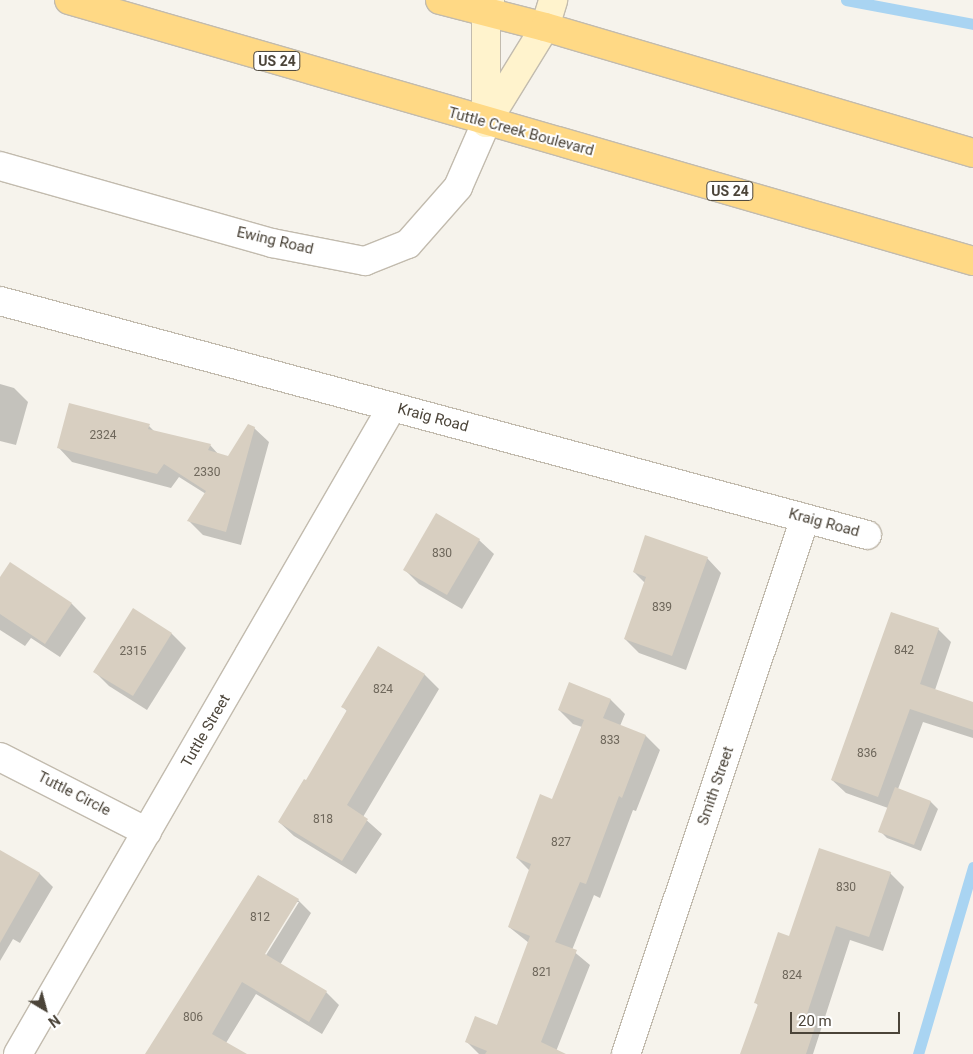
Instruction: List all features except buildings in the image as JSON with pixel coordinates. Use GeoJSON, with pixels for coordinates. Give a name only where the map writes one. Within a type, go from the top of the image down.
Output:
{"type":"FeatureCollection","features":[{"type":"Feature","properties":{"kind":"highway","name":"Tuttle Creek Boulevard"},"geometry":{"type":"LineString","coordinates":[[69,0],[486,123],[973,261]]}},
{"type":"Feature","properties":{"kind":"highway"},"geometry":{"type":"LineString","coordinates":[[440,0],[488,7],[544,27],[973,153]]}},
{"type":"Feature","properties":{"kind":"main road"},"geometry":{"type":"LineString","coordinates":[[486,123],[544,27],[552,0]]}},
{"type":"Feature","properties":{"kind":"main road"},"geometry":{"type":"LineString","coordinates":[[486,123],[488,7]]}},
{"type":"Feature","properties":{"kind":"street","name":"Ewing Road"},"geometry":{"type":"LineString","coordinates":[[0,166],[272,243],[365,260],[408,244],[439,209],[458,187],[486,123]]}},
{"type":"Feature","properties":{"kind":"street","name":"Kraig Road"},"geometry":{"type":"LineString","coordinates":[[0,301],[867,535]]}},
{"type":"Feature","properties":{"kind":"street","name":"Tuttle Street"},"geometry":{"type":"LineString","coordinates":[[18,1054],[392,407]]}},
{"type":"Feature","properties":{"kind":"street","name":"Smith Street"},"geometry":{"type":"LineString","coordinates":[[626,1054],[805,518]]}},
{"type":"Feature","properties":{"kind":"street","name":"Tuttle Circle"},"geometry":{"type":"LineString","coordinates":[[0,757],[148,832]]}},
{"type":"Feature","properties":{"kind":"waterway"},"geometry":{"type":"LineString","coordinates":[[846,0],[973,24]]}},
{"type":"Feature","properties":{"kind":"waterway"},"geometry":{"type":"LineString","coordinates":[[918,1054],[973,867]]}}]}
